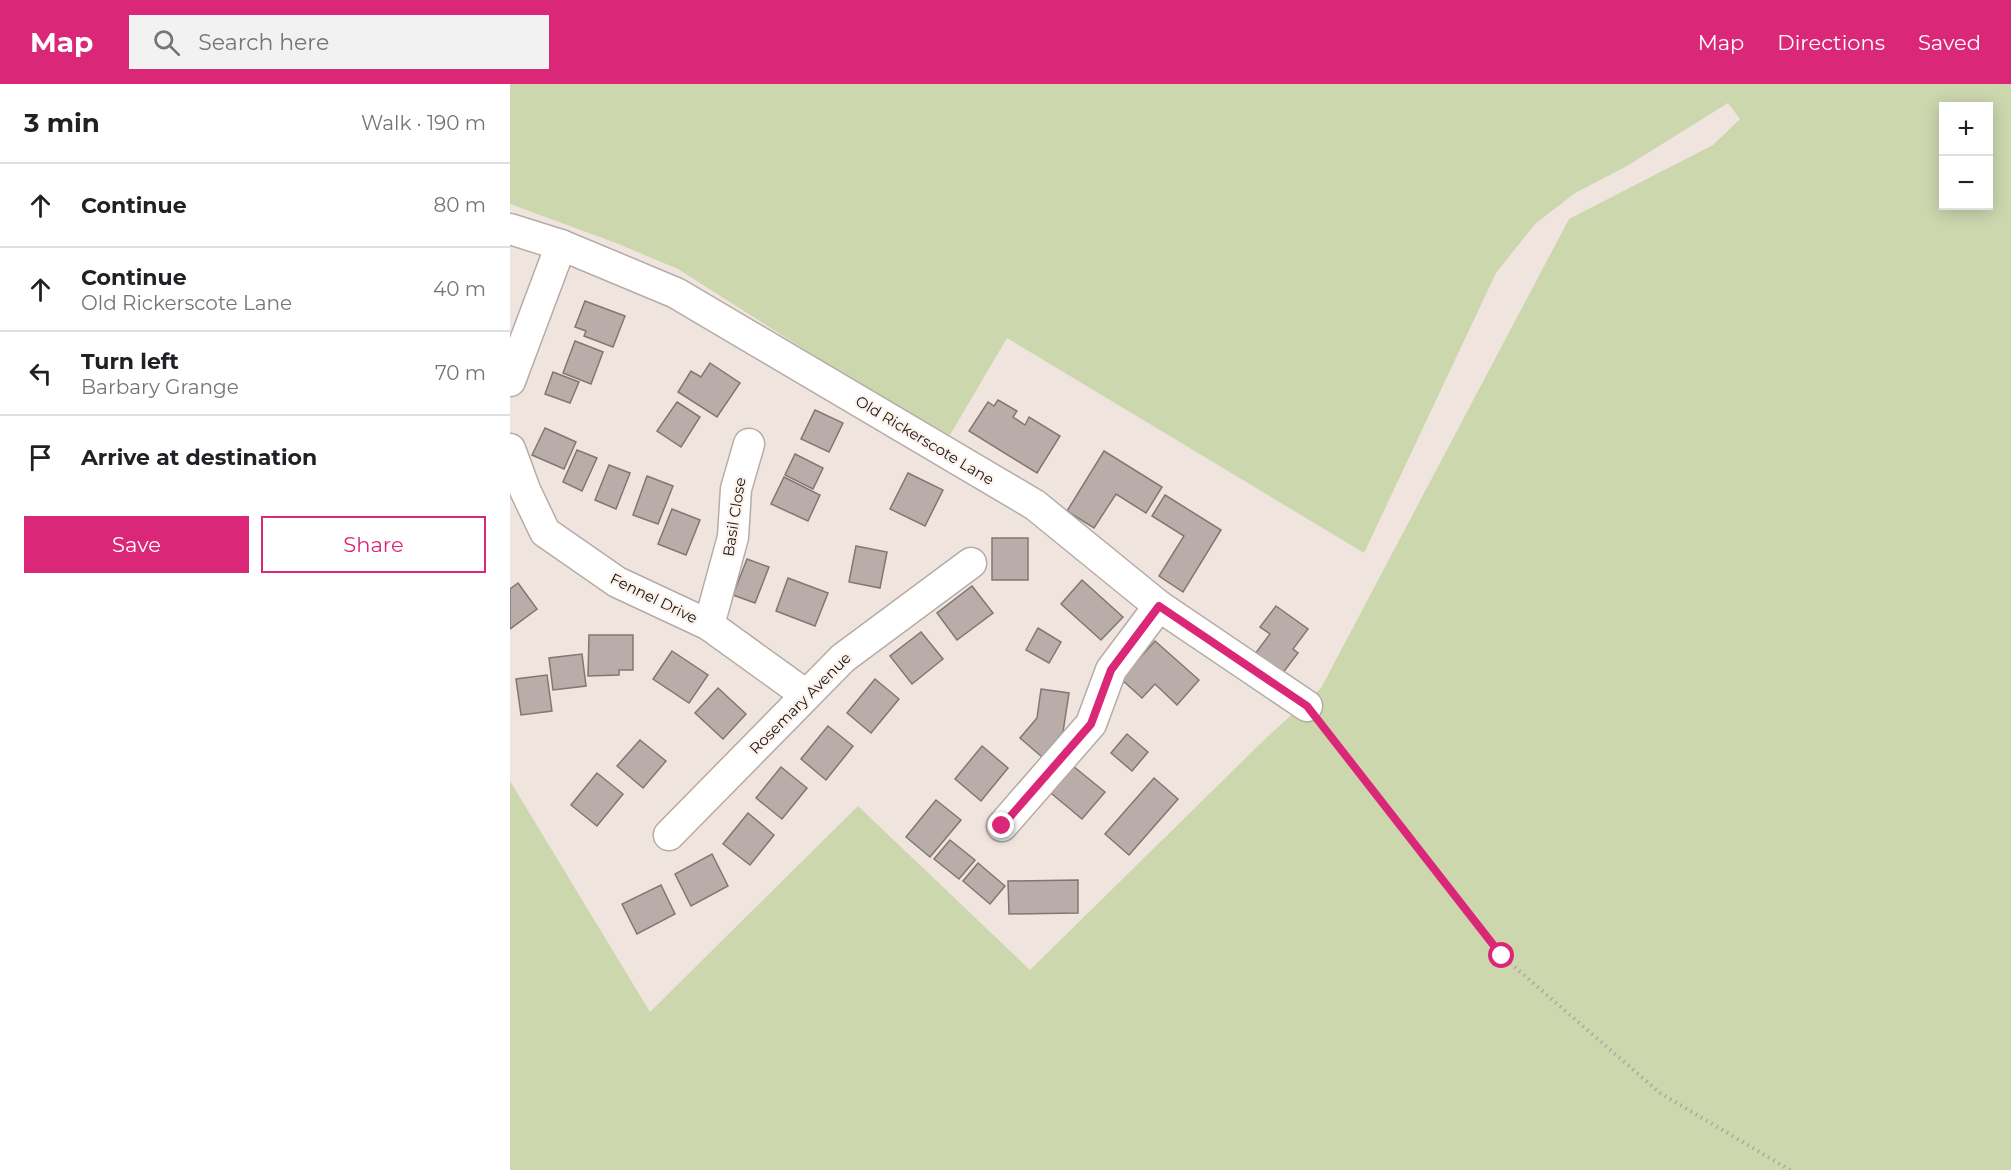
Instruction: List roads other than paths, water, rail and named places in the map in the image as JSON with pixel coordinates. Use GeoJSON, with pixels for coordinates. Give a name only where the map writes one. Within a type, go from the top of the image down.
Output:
{"type":"FeatureCollection","features":[{"type":"Feature","properties":{"kind":"street","name":"Old Rickerscote Lane"},"geometry":{"type":"LineString","coordinates":[[510,229],[561,245],[676,293],[1035,505],[1159,606],[1307,706]]}},
{"type":"Feature","properties":{"kind":"street"},"geometry":{"type":"LineString","coordinates":[[510,381],[561,245]]}},
{"type":"Feature","properties":{"kind":"street","name":"Basil Close"},"geometry":{"type":"LineString","coordinates":[[709,625],[734,537],[736,489],[749,444]]}},
{"type":"Feature","properties":{"kind":"street","name":"Fennel Drive"},"geometry":{"type":"LineString","coordinates":[[510,449],[544,532],[617,582],[709,625],[806,695]]}},
{"type":"Feature","properties":{"kind":"street","name":"Rosemary Avenue"},"geometry":{"type":"LineString","coordinates":[[669,835],[843,658],[971,563]]}},
{"type":"Feature","properties":{"kind":"street"},"geometry":{"type":"LineString","coordinates":[[1002,826],[1091,724],[1111,670],[1159,606]]}}]}
